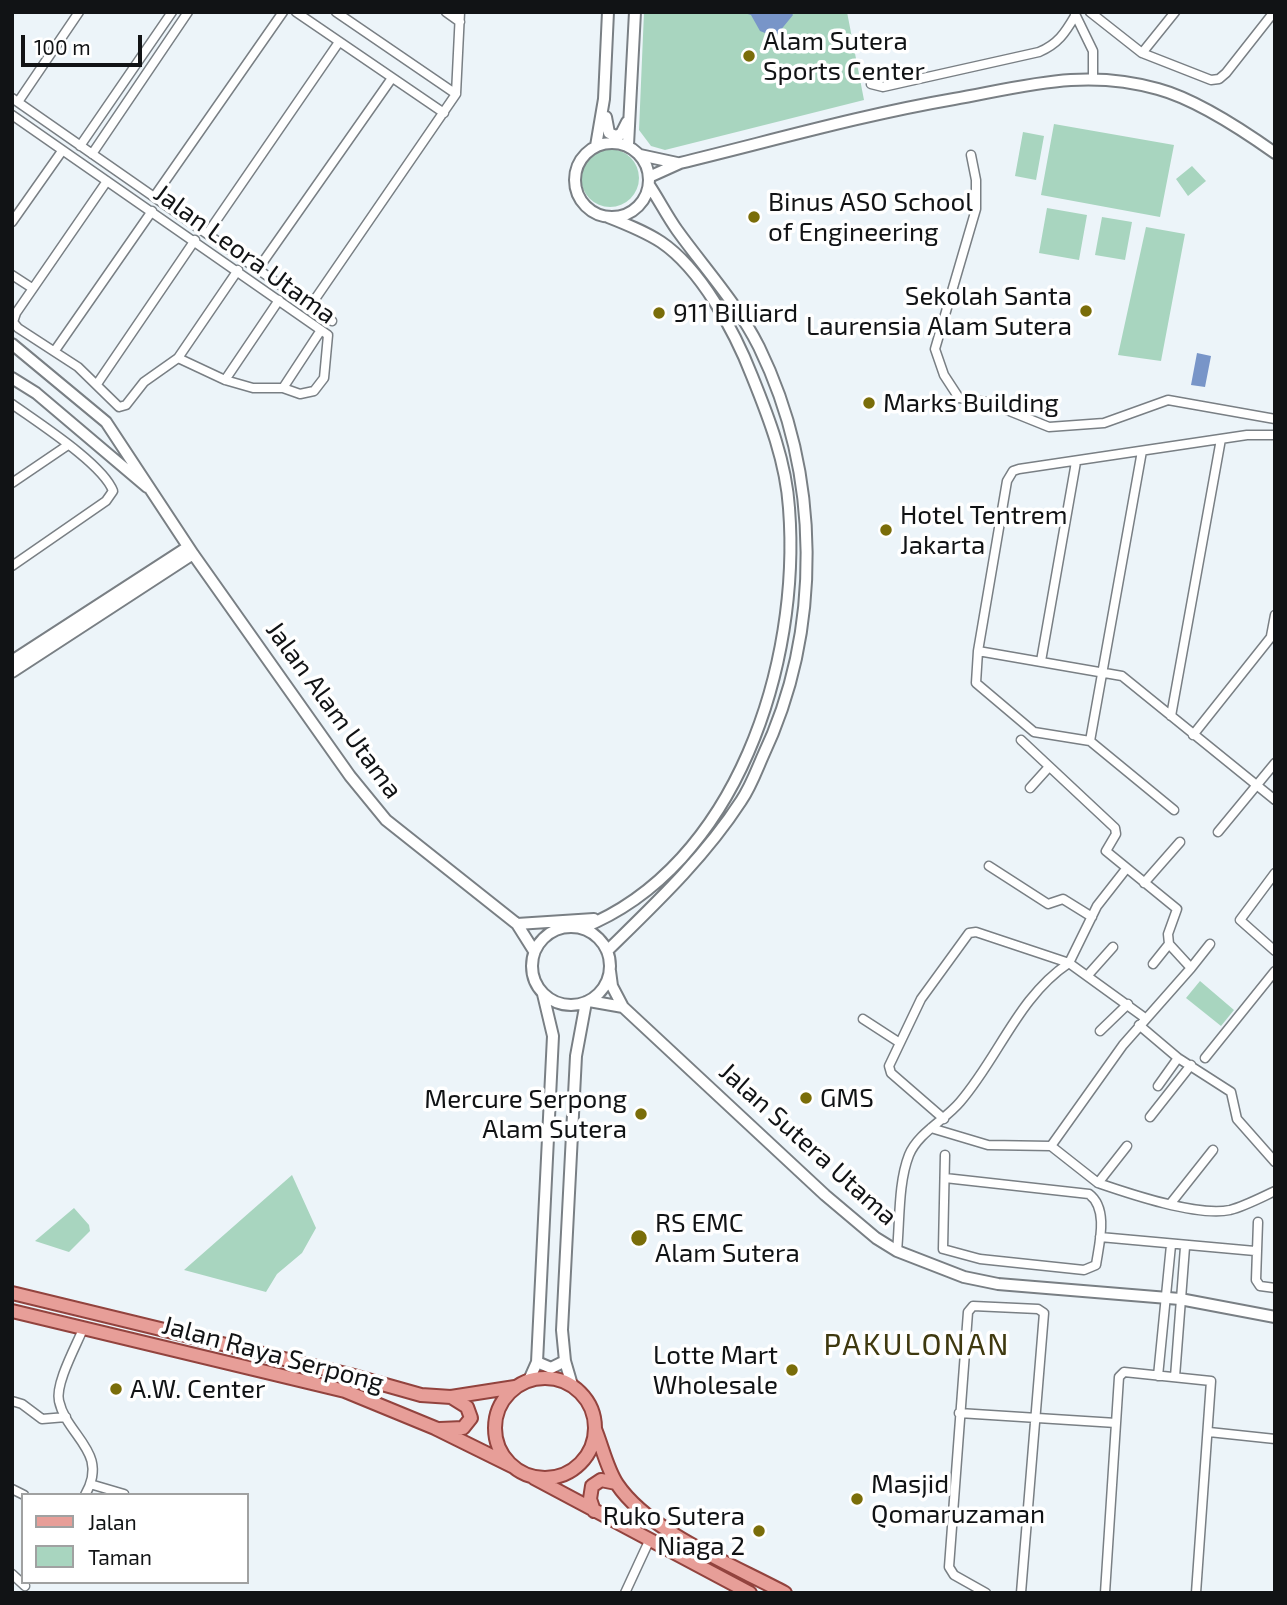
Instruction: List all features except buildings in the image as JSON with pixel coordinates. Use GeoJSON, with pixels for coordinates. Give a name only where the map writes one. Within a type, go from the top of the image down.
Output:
{"type":"FeatureCollection","features":[{"type":"Feature","properties":{"kind":"main road"},"geometry":{"type":"LineString","coordinates":[[596,146],[603,112],[608,12]]}},
{"type":"Feature","properties":{"kind":"main road"},"geometry":{"type":"LineString","coordinates":[[628,145],[635,12]]}},
{"type":"Feature","properties":{"kind":"main road"},"geometry":{"type":"LineString","coordinates":[[608,217],[620,217],[639,205],[649,181],[680,163],[883,111],[1043,80],[1109,79],[1160,89],[1213,115],[1275,153]]}},
{"type":"Feature","properties":{"kind":"main road"},"geometry":{"type":"LineString","coordinates":[[603,112],[610,133],[615,136],[621,134],[628,119]]}},
{"type":"Feature","properties":{"kind":"main road"},"geometry":{"type":"LineString","coordinates":[[582,928],[632,903],[685,854],[709,822],[767,707],[779,665],[791,556],[789,507],[782,461],[769,417],[730,327],[691,272],[662,243],[595,213],[584,205],[577,193],[577,166],[585,154],[596,146],[612,142],[628,145],[640,155],[680,163]]}},
{"type":"Feature","properties":{"kind":"main road"},"geometry":{"type":"LineString","coordinates":[[607,951],[682,877],[711,843],[747,791],[776,730],[792,676],[802,629],[807,561],[805,514],[795,452],[772,377],[725,289],[676,229],[649,181],[640,155]]}},
{"type":"Feature","properties":{"kind":"main road","name":"Jalan Alam Utama"},"geometry":{"type":"LineString","coordinates":[[12,344],[106,422],[138,466],[149,489],[191,551],[350,776],[386,820],[517,924],[534,951]]}},
{"type":"Feature","properties":{"kind":"main road","name":"Jalan Alam Utama"},"geometry":{"type":"LineString","coordinates":[[12,378],[68,418],[149,489]]}},
{"type":"Feature","properties":{"kind":"main road"},"geometry":{"type":"LineString","coordinates":[[12,660],[191,551]]}},
{"type":"Feature","properties":{"kind":"main road"},"geometry":{"type":"LineString","coordinates":[[12,671],[191,551]]}},
{"type":"Feature","properties":{"kind":"main road"},"geometry":{"type":"LineString","coordinates":[[517,924],[606,918]]}},
{"type":"Feature","properties":{"kind":"main road"},"geometry":{"type":"LineString","coordinates":[[529,1380],[537,1362],[553,1036],[543,994],[532,974],[534,951],[548,933],[570,926],[593,933],[607,951],[610,971],[606,983],[588,1001],[576,1056],[562,1330],[565,1361],[572,1385],[589,1404],[595,1428],[617,1483],[642,1511],[668,1531],[785,1593]]}},
{"type":"Feature","properties":{"kind":"main road","name":"Jalan Sutera Utama"},"geometry":{"type":"LineString","coordinates":[[610,971],[612,986],[623,1007],[825,1195],[876,1238],[897,1251],[964,1277],[998,1284],[1180,1299],[1275,1317]]}},
{"type":"Feature","properties":{"kind":"main road"},"geometry":{"type":"LineString","coordinates":[[543,994],[563,1005],[588,1001],[623,1007]]}},
{"type":"Feature","properties":{"kind":"main road","name":"Jalan Raya Serpong"},"geometry":{"type":"LineString","coordinates":[[12,1293],[421,1395],[452,1397],[515,1387]]}},
{"type":"Feature","properties":{"kind":"main road","name":"Jalan Raya Serpong"},"geometry":{"type":"LineString","coordinates":[[12,1311],[345,1391],[438,1429],[512,1466]]}},
{"type":"Feature","properties":{"kind":"main road"},"geometry":{"type":"LineString","coordinates":[[537,1362],[551,1368],[565,1361]]}},
{"type":"Feature","properties":{"kind":"main road"},"geometry":{"type":"LineString","coordinates":[[572,1385],[551,1378],[529,1380],[515,1387],[501,1405],[495,1426],[499,1448],[512,1466],[750,1593]]}},
{"type":"Feature","properties":{"kind":"main road"},"geometry":{"type":"LineString","coordinates":[[438,1429],[463,1427],[471,1418],[467,1407],[452,1397]]}},
{"type":"Feature","properties":{"kind":"main road"},"geometry":{"type":"LineString","coordinates":[[532,1477],[547,1478],[575,1468],[593,1443],[595,1428]]}},
{"type":"Feature","properties":{"kind":"main road"},"geometry":{"type":"LineString","coordinates":[[594,1511],[590,1499],[592,1486],[601,1480],[617,1483]]}},
{"type":"Feature","properties":{"kind":"street"},"geometry":{"type":"LineString","coordinates":[[79,12],[15,100],[332,321]]}},
{"type":"Feature","properties":{"kind":"street"},"geometry":{"type":"LineString","coordinates":[[80,146],[172,12]]}},
{"type":"Feature","properties":{"kind":"street"},"geometry":{"type":"LineString","coordinates":[[92,154],[188,12]]}},
{"type":"Feature","properties":{"kind":"street"},"geometry":{"type":"LineString","coordinates":[[154,197],[283,12]]}},
{"type":"Feature","properties":{"kind":"street"},"geometry":{"type":"LineString","coordinates":[[296,12],[443,113]]}},
{"type":"Feature","properties":{"kind":"street"},"geometry":{"type":"LineString","coordinates":[[336,12],[456,94]]}},
{"type":"Feature","properties":{"kind":"street"},"geometry":{"type":"LineString","coordinates":[[446,12],[460,22]]}},
{"type":"Feature","properties":{"kind":"street"},"geometry":{"type":"LineString","coordinates":[[311,305],[456,94],[460,12]]}},
{"type":"Feature","properties":{"kind":"street"},"geometry":{"type":"LineString","coordinates":[[1090,12],[1142,52],[1212,80],[1219,79],[1274,12]]}},
{"type":"Feature","properties":{"kind":"street"},"geometry":{"type":"LineString","coordinates":[[1142,52],[1175,12]]}},
{"type":"Feature","properties":{"kind":"street"},"geometry":{"type":"LineString","coordinates":[[1075,14],[1093,51],[1093,80]]}},
{"type":"Feature","properties":{"kind":"street"},"geometry":{"type":"LineString","coordinates":[[871,84],[883,87],[1039,52],[1063,37],[1075,14]]}},
{"type":"Feature","properties":{"kind":"street"},"geometry":{"type":"LineString","coordinates":[[207,234],[339,42]]}},
{"type":"Feature","properties":{"kind":"street"},"geometry":{"type":"LineString","coordinates":[[258,269],[392,78]]}},
{"type":"Feature","properties":{"kind":"street","name":"Jalan Leora Utama"},"geometry":{"type":"LineString","coordinates":[[14,119],[238,270],[321,330],[330,341],[320,385],[307,394],[284,388],[253,388],[225,380],[178,358]]}},
{"type":"Feature","properties":{"kind":"street"},"geometry":{"type":"LineString","coordinates":[[12,222],[62,151]]}},
{"type":"Feature","properties":{"kind":"street"},"geometry":{"type":"LineString","coordinates":[[971,155],[976,180],[976,209],[934,349],[956,395],[963,400],[987,402],[1043,425],[1055,427],[1104,424],[1168,400],[1275,419]]}},
{"type":"Feature","properties":{"kind":"street"},"geometry":{"type":"LineString","coordinates":[[107,181],[32,288],[13,322],[56,349],[97,384],[109,399],[122,407],[144,382],[178,358],[238,270]]}},
{"type":"Feature","properties":{"kind":"street"},"geometry":{"type":"LineString","coordinates":[[56,349],[152,211]]}},
{"type":"Feature","properties":{"kind":"street"},"geometry":{"type":"LineString","coordinates":[[97,384],[195,240]]}},
{"type":"Feature","properties":{"kind":"street"},"geometry":{"type":"LineString","coordinates":[[13,276],[32,288]]}},
{"type":"Feature","properties":{"kind":"street"},"geometry":{"type":"LineString","coordinates":[[225,380],[279,300]]}},
{"type":"Feature","properties":{"kind":"street"},"geometry":{"type":"LineString","coordinates":[[284,388],[321,330]]}},
{"type":"Feature","properties":{"kind":"street"},"geometry":{"type":"LineString","coordinates":[[12,404],[68,444],[111,486],[112,496],[12,566]]}},
{"type":"Feature","properties":{"kind":"street"},"geometry":{"type":"LineString","coordinates":[[1174,810],[1090,741],[1040,734],[1027,728],[976,683],[978,651],[1007,481],[1013,471],[1221,439],[1275,435]]}},
{"type":"Feature","properties":{"kind":"street"},"geometry":{"type":"LineString","coordinates":[[1171,716],[1221,439]]}},
{"type":"Feature","properties":{"kind":"street"},"geometry":{"type":"LineString","coordinates":[[12,483],[68,444]]}},
{"type":"Feature","properties":{"kind":"street"},"geometry":{"type":"LineString","coordinates":[[1090,741],[1142,451]]}},
{"type":"Feature","properties":{"kind":"street"},"geometry":{"type":"LineString","coordinates":[[1041,661],[1076,462]]}},
{"type":"Feature","properties":{"kind":"street"},"geometry":{"type":"LineString","coordinates":[[1193,735],[1273,634],[1275,615]]}},
{"type":"Feature","properties":{"kind":"street"},"geometry":{"type":"LineString","coordinates":[[978,651],[1122,676],[1275,800]]}},
{"type":"Feature","properties":{"kind":"street"},"geometry":{"type":"LineString","coordinates":[[1021,740],[1115,828],[1116,834],[1106,850],[1177,909],[1168,934],[1169,944],[1191,968]]}},
{"type":"Feature","properties":{"kind":"street"},"geometry":{"type":"LineString","coordinates":[[1218,832],[1275,763]]}},
{"type":"Feature","properties":{"kind":"street"},"geometry":{"type":"LineString","coordinates":[[1030,788],[1048,768]]}},
{"type":"Feature","properties":{"kind":"street"},"geometry":{"type":"LineString","coordinates":[[1144,883],[1180,842]]}},
{"type":"Feature","properties":{"kind":"street"},"geometry":{"type":"LineString","coordinates":[[989,866],[1048,904],[1063,899],[1092,918]]}},
{"type":"Feature","properties":{"kind":"street"},"geometry":{"type":"LineString","coordinates":[[897,1251],[909,1155],[931,1128],[962,1100],[1032,996],[1069,963],[1092,918],[1126,869]]}},
{"type":"Feature","properties":{"kind":"street"},"geometry":{"type":"LineString","coordinates":[[1275,873],[1240,920],[1275,951]]}},
{"type":"Feature","properties":{"kind":"street"},"geometry":{"type":"LineString","coordinates":[[944,1119],[891,1073],[889,1066],[921,999],[969,933],[976,932],[1069,963],[1145,1018]]}},
{"type":"Feature","properties":{"kind":"street"},"geometry":{"type":"LineString","coordinates":[[1153,964],[1169,944]]}},
{"type":"Feature","properties":{"kind":"street"},"geometry":{"type":"LineString","coordinates":[[1051,1146],[1139,1025],[1160,1006],[1210,944]]}},
{"type":"Feature","properties":{"kind":"street"},"geometry":{"type":"LineString","coordinates":[[1088,975],[1113,947]]}},
{"type":"Feature","properties":{"kind":"street"},"geometry":{"type":"LineString","coordinates":[[1205,1058],[1275,971]]}},
{"type":"Feature","properties":{"kind":"street"},"geometry":{"type":"LineString","coordinates":[[1100,1031],[1128,1004]]}},
{"type":"Feature","properties":{"kind":"street"},"geometry":{"type":"LineString","coordinates":[[863,1019],[900,1043]]}},
{"type":"Feature","properties":{"kind":"street"},"geometry":{"type":"LineString","coordinates":[[1139,1025],[1178,1058],[1231,1092],[1237,1119],[1275,1162]]}},
{"type":"Feature","properties":{"kind":"street"},"geometry":{"type":"LineString","coordinates":[[1158,1086],[1178,1058]]}},
{"type":"Feature","properties":{"kind":"street"},"geometry":{"type":"LineString","coordinates":[[1150,1117],[1191,1065]]}},
{"type":"Feature","properties":{"kind":"street"},"geometry":{"type":"LineString","coordinates":[[931,1128],[988,1145],[1051,1146],[1098,1183],[1209,1212],[1228,1211],[1275,1191]]}},
{"type":"Feature","properties":{"kind":"street"},"geometry":{"type":"LineString","coordinates":[[1098,1183],[1127,1146]]}},
{"type":"Feature","properties":{"kind":"street"},"geometry":{"type":"LineString","coordinates":[[1171,1203],[1213,1150]]}},
{"type":"Feature","properties":{"kind":"street"},"geometry":{"type":"LineString","coordinates":[[945,1155],[943,1249],[980,1259],[1084,1270],[1096,1265],[1100,1237],[1099,1206],[1089,1194],[945,1178]]}},
{"type":"Feature","properties":{"kind":"street"},"geometry":{"type":"LineString","coordinates":[[1258,1222],[1256,1280],[1260,1286],[1275,1288]]}},
{"type":"Feature","properties":{"kind":"street"},"geometry":{"type":"LineString","coordinates":[[1100,1237],[1185,1247],[1255,1251]]}},
{"type":"Feature","properties":{"kind":"street"},"geometry":{"type":"LineString","coordinates":[[1158,1376],[1171,1245]]}},
{"type":"Feature","properties":{"kind":"street"},"geometry":{"type":"LineString","coordinates":[[1175,1377],[1185,1247]]}},
{"type":"Feature","properties":{"kind":"street"},"geometry":{"type":"LineString","coordinates":[[986,1593],[950,1571],[959,1413],[970,1308],[1042,1311],[1021,1593]]}},
{"type":"Feature","properties":{"kind":"street"},"geometry":{"type":"LineString","coordinates":[[83,1329],[58,1388],[58,1400],[65,1417],[88,1448],[92,1466],[86,1493]]}},
{"type":"Feature","properties":{"kind":"street"},"geometry":{"type":"LineString","coordinates":[[1105,1593],[1121,1373],[1211,1381],[1196,1593]]}},
{"type":"Feature","properties":{"kind":"street"},"geometry":{"type":"LineString","coordinates":[[12,1401],[22,1404],[42,1419],[65,1417]]}},
{"type":"Feature","properties":{"kind":"street"},"geometry":{"type":"LineString","coordinates":[[959,1413],[1116,1423]]}},
{"type":"Feature","properties":{"kind":"street"},"geometry":{"type":"LineString","coordinates":[[1209,1432],[1275,1439]]}},
{"type":"Feature","properties":{"kind":"street"},"geometry":{"type":"LineString","coordinates":[[90,1483],[121,1493]]}},
{"type":"Feature","properties":{"kind":"street"},"geometry":{"type":"LineString","coordinates":[[625,1593],[650,1539]]}},
{"type":"Feature","properties":{"kind":"green space","name":"Alam Sutera Sports Center"},"geometry":{"type":"Polygon","coordinates":[[[644,12],[847,12],[864,100],[665,150],[651,146],[639,130],[644,12]]]}},
{"type":"Feature","properties":{"kind":"green space"},"geometry":{"type":"Polygon","coordinates":[[[1054,124],[1174,145],[1160,217],[1041,195],[1054,124]]]}},
{"type":"Feature","properties":{"kind":"green space"},"geometry":{"type":"Polygon","coordinates":[[[1023,132],[1044,136],[1036,180],[1015,176],[1023,132]]]}},
{"type":"Feature","properties":{"kind":"green space"},"geometry":{"type":"Polygon","coordinates":[[[604,149],[616,149],[626,153],[635,162],[639,184],[631,199],[616,207],[604,207],[594,203],[585,194],[581,184],[581,172],[585,162],[594,153],[604,149]]]}},
{"type":"Feature","properties":{"kind":"green space"},"geometry":{"type":"Polygon","coordinates":[[[1192,166],[1206,181],[1188,196],[1176,179],[1192,166]]]}},
{"type":"Feature","properties":{"kind":"green space"},"geometry":{"type":"Polygon","coordinates":[[[1047,208],[1087,215],[1079,260],[1039,253],[1047,208]]]}},
{"type":"Feature","properties":{"kind":"green space"},"geometry":{"type":"Polygon","coordinates":[[[1102,217],[1132,222],[1125,260],[1095,255],[1102,217]]]}},
{"type":"Feature","properties":{"kind":"green space"},"geometry":{"type":"Polygon","coordinates":[[[1146,227],[1185,234],[1161,361],[1118,355],[1146,227]]]}},
{"type":"Feature","properties":{"kind":"green space"},"geometry":{"type":"Polygon","coordinates":[[[1200,981],[1234,1010],[1221,1026],[1186,998],[1200,981]]]}},
{"type":"Feature","properties":{"kind":"green space"},"geometry":{"type":"Polygon","coordinates":[[[292,1175],[316,1228],[302,1253],[277,1274],[266,1292],[184,1270],[292,1175]]]}},
{"type":"Feature","properties":{"kind":"green space"},"geometry":{"type":"Polygon","coordinates":[[[74,1208],[89,1225],[90,1231],[69,1252],[35,1241],[74,1208]]]}},
{"type":"Feature","properties":{"kind":"water"},"geometry":{"type":"Polygon","coordinates":[[[741,12],[791,12],[793,15],[775,37],[760,31],[751,15],[741,12]]]}},
{"type":"Feature","properties":{"kind":"water"},"geometry":{"type":"Polygon","coordinates":[[[1197,353],[1211,356],[1205,387],[1191,385],[1197,353]]]}},
{"type":"Feature","properties":{"kind":"place","name":"Alam Sutera Sports Center"},"geometry":{"type":"Point","coordinates":[749,56]}},
{"type":"Feature","properties":{"kind":"place","name":"Binus ASO School of Engineering"},"geometry":{"type":"Point","coordinates":[754,217]}},
{"type":"Feature","properties":{"kind":"place","name":"Sekolah Santa Laurensia Alam Sutera"},"geometry":{"type":"Point","coordinates":[1086,311]}},
{"type":"Feature","properties":{"kind":"place","name":"911 Billiard"},"geometry":{"type":"Point","coordinates":[659,313]}},
{"type":"Feature","properties":{"kind":"place","name":"Marks Building"},"geometry":{"type":"Point","coordinates":[869,403]}},
{"type":"Feature","properties":{"kind":"place","name":"Hotel Tentrem Jakarta"},"geometry":{"type":"Point","coordinates":[886,530]}},
{"type":"Feature","properties":{"kind":"place","name":"GMS"},"geometry":{"type":"Point","coordinates":[806,1098]}},
{"type":"Feature","properties":{"kind":"place","name":"Mercure Serpong Alam Sutera"},"geometry":{"type":"Point","coordinates":[641,1114]}},
{"type":"Feature","properties":{"kind":"place","name":"RS EMC Alam Sutera"},"geometry":{"type":"Point","coordinates":[639,1238]}},
{"type":"Feature","properties":{"kind":"place","name":"Lotte Mart Wholesale"},"geometry":{"type":"Point","coordinates":[792,1370]}},
{"type":"Feature","properties":{"kind":"place","name":"A.W. Center"},"geometry":{"type":"Point","coordinates":[116,1389]}},
{"type":"Feature","properties":{"kind":"place","name":"Masjid Qomaruzaman"},"geometry":{"type":"Point","coordinates":[857,1499]}},
{"type":"Feature","properties":{"kind":"place","name":"Ruko Sutera Niaga 2"},"geometry":{"type":"Point","coordinates":[759,1531]}},
{"type":"Feature","properties":{"kind":"district","name":"PAKULONAN"},"geometry":{"type":"Point","coordinates":[917,1345]}}]}
